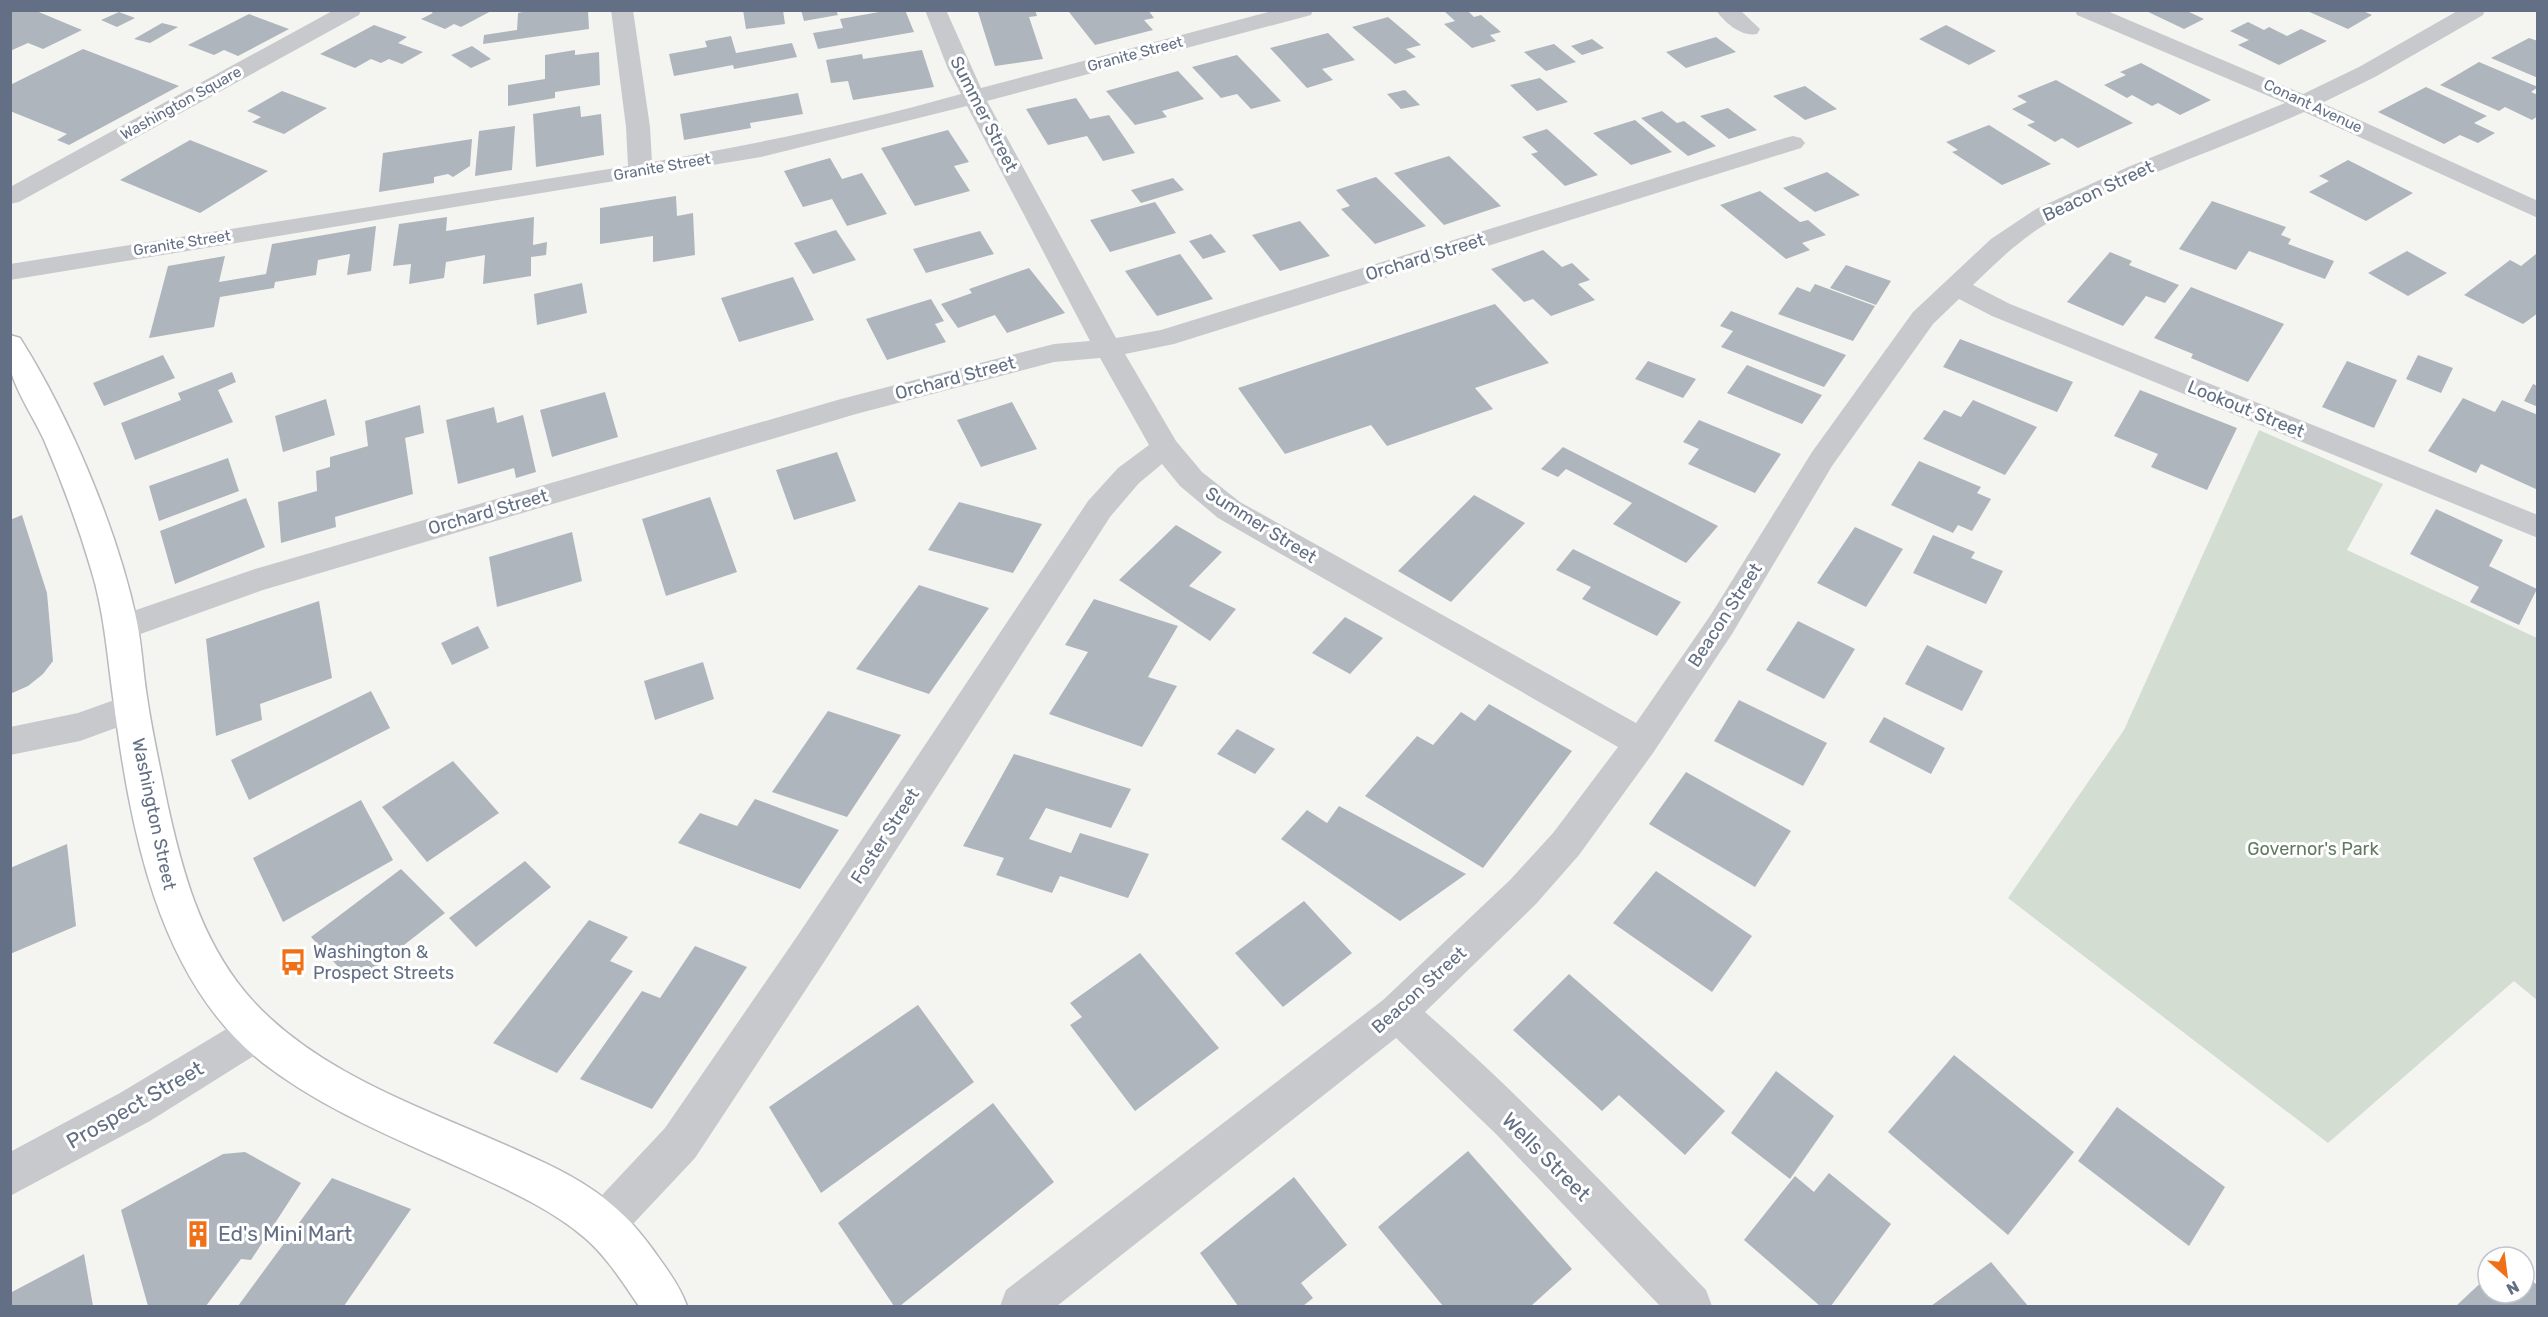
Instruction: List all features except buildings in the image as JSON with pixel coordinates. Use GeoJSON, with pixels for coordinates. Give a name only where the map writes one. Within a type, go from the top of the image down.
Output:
{"type":"FeatureCollection","features":[{"type":"Feature","properties":{"kind":"main road","name":"Washington Street"},"geometry":{"type":"LineString","coordinates":[[10,344],[45,406],[85,498],[118,608],[131,708],[160,857],[175,909],[189,939],[225,998],[257,1032],[289,1059],[326,1082],[548,1186],[603,1225],[639,1267],[665,1306]]}},
{"type":"Feature","properties":{"kind":"street","name":"Washington Square"},"geometry":{"type":"LineString","coordinates":[[16,189],[351,10]]}},
{"type":"Feature","properties":{"kind":"street"},"geometry":{"type":"LineString","coordinates":[[622,10],[638,127],[640,171]]}},
{"type":"Feature","properties":{"kind":"street","name":"Summer Street"},"geometry":{"type":"LineString","coordinates":[[935,10],[959,69],[1108,348],[1165,448],[1191,479],[1229,510],[1641,743]]}},
{"type":"Feature","properties":{"kind":"street","name":"Granite Street"},"geometry":{"type":"LineString","coordinates":[[10,273],[49,264],[762,150],[870,125],[1303,10]]}},
{"type":"Feature","properties":{"kind":"street"},"geometry":{"type":"LineString","coordinates":[[1726,10],[1749,29]]}},
{"type":"Feature","properties":{"kind":"street","name":"Conant Avenue"},"geometry":{"type":"LineString","coordinates":[[2085,10],[2198,55],[2306,102],[2538,211]]}},
{"type":"Feature","properties":{"kind":"street","name":"Beacon Street"},"geometry":{"type":"LineString","coordinates":[[1022,1306],[1397,1014],[1523,892],[1559,852],[1641,743],[1721,626],[1822,459],[1923,318],[2000,245],[2045,214],[2137,172],[2306,102],[2367,72],[2475,10]]}},
{"type":"Feature","properties":{"kind":"street","name":"Orchard Street"},"geometry":{"type":"LineString","coordinates":[[121,628],[255,581],[851,406],[1054,353],[1108,348],[1164,338],[1793,143]]}},
{"type":"Feature","properties":{"kind":"street","name":"Lookout Street"},"geometry":{"type":"LineString","coordinates":[[1958,287],[2001,310],[2538,527]]}},
{"type":"Feature","properties":{"kind":"street","name":"Foster Street"},"geometry":{"type":"LineString","coordinates":[[603,1225],[680,1143],[813,947],[1099,509],[1122,478],[1165,448]]}},
{"type":"Feature","properties":{"kind":"street"},"geometry":{"type":"LineString","coordinates":[[10,741],[80,727],[131,708]]}},
{"type":"Feature","properties":{"kind":"street","name":"Wells Street"},"geometry":{"type":"LineString","coordinates":[[1397,1014],[1430,1042],[1503,1113],[1690,1306]]}},
{"type":"Feature","properties":{"kind":"street","name":"Prospect Street"},"geometry":{"type":"LineString","coordinates":[[10,1175],[135,1107],[257,1032]]}},
{"type":"Feature","properties":{"kind":"green space","name":"Governor's Park"},"geometry":{"type":"Polygon","coordinates":[[[2259,430],[2383,484],[2347,550],[2537,638],[2537,1000],[2514,981],[2328,1143],[2008,898],[2124,730],[2259,430]]]}},
{"type":"Feature","properties":{"kind":"place","name":"Washington & Prospect Streets"},"geometry":{"type":"Point","coordinates":[293,962]}},
{"type":"Feature","properties":{"kind":"place","name":"Ed's Mini Mart"},"geometry":{"type":"Point","coordinates":[198,1234]}}]}
